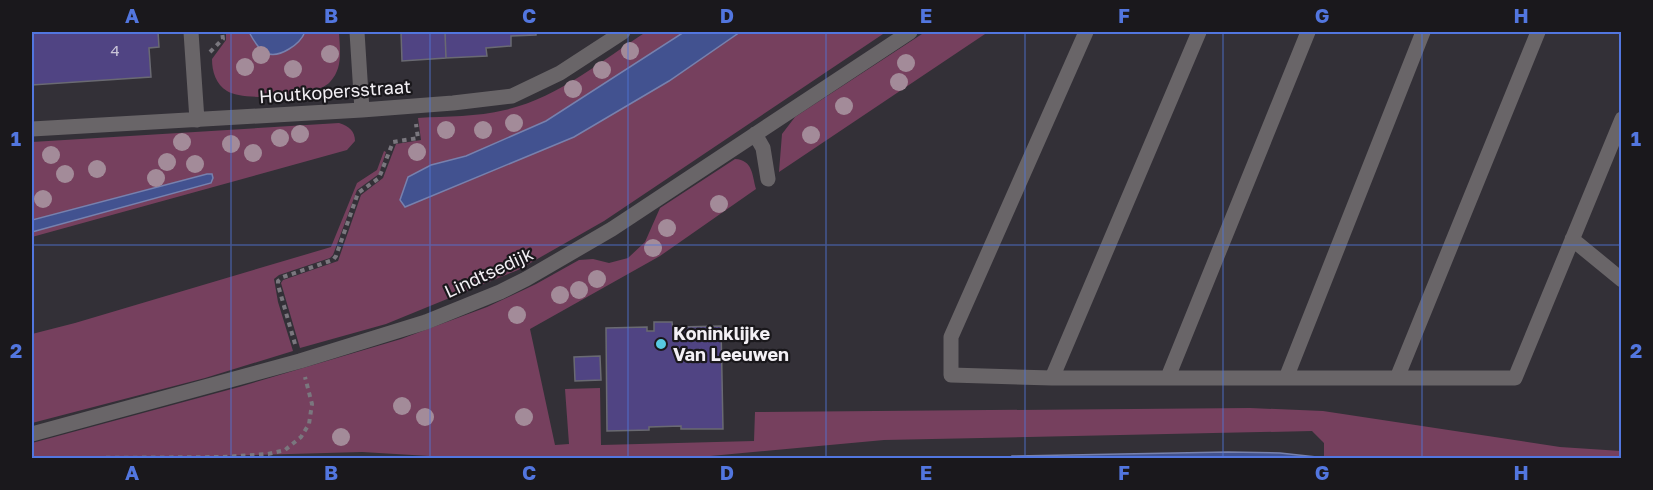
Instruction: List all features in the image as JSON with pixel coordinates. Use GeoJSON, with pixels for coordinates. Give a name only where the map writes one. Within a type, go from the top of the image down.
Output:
{"type":"FeatureCollection","features":[{"type":"Feature","properties":{"kind":"street"},"geometry":{"type":"LineString","coordinates":[[191,32],[197,120]]}},
{"type":"Feature","properties":{"kind":"street"},"geometry":{"type":"LineString","coordinates":[[357,32],[362,110]]}},
{"type":"Feature","properties":{"kind":"street","name":"Houtkopersstraat"},"geometry":{"type":"LineString","coordinates":[[32,129],[362,110],[512,96],[560,73],[623,32]]}},
{"type":"Feature","properties":{"kind":"street","name":"Lindtsedijk"},"geometry":{"type":"LineString","coordinates":[[32,434],[300,361],[466,308],[526,279],[612,229],[910,32]]}},
{"type":"Feature","properties":{"kind":"street"},"geometry":{"type":"LineString","coordinates":[[1086,32],[951,337],[951,375],[1052,378],[1515,378],[1622,119]]}},
{"type":"Feature","properties":{"kind":"street"},"geometry":{"type":"LineString","coordinates":[[1052,378],[1199,32]]}},
{"type":"Feature","properties":{"kind":"street"},"geometry":{"type":"LineString","coordinates":[[1168,377],[1308,32]]}},
{"type":"Feature","properties":{"kind":"street"},"geometry":{"type":"LineString","coordinates":[[1286,378],[1423,32]]}},
{"type":"Feature","properties":{"kind":"street"},"geometry":{"type":"LineString","coordinates":[[1397,378],[1538,32]]}},
{"type":"Feature","properties":{"kind":"street"},"geometry":{"type":"LineString","coordinates":[[755,134],[762,148],[768,179]]}},
{"type":"Feature","properties":{"kind":"street"},"geometry":{"type":"LineString","coordinates":[[1572,239],[1622,280]]}},
{"type":"Feature","properties":{"kind":"path"},"geometry":{"type":"LineString","coordinates":[[291,331],[278,280],[333,260],[358,193],[380,178],[393,142],[418,138],[413,106]]}},
{"type":"Feature","properties":{"kind":"path"},"geometry":{"type":"LineString","coordinates":[[88,459],[223,457],[268,454],[285,450],[301,437],[309,424],[312,404],[300,361]]}},
{"type":"Feature","properties":{"kind":"shaded area"},"geometry":{"type":"Polygon","coordinates":[[[226,32],[249,32],[259,47],[304,35],[305,32],[339,33],[340,59],[337,71],[330,82],[323,87],[296,94],[264,97],[227,91],[215,77],[212,59],[226,40],[226,32]]]}},
{"type":"Feature","properties":{"kind":"shaded area"},"geometry":{"type":"Polygon","coordinates":[[[646,32],[684,32],[546,121],[466,156],[431,165],[405,206],[574,137],[669,81],[740,32],[886,32],[604,221],[518,270],[386,324],[300,348],[281,283],[283,280],[338,261],[361,195],[383,178],[396,144],[421,140],[418,118],[484,114],[505,110],[543,97],[579,77],[646,32]]]}},
{"type":"Feature","properties":{"kind":"shaded area"},"geometry":{"type":"Polygon","coordinates":[[[925,32],[988,32],[779,172],[782,134],[795,117],[925,32]]]}},
{"type":"Feature","properties":{"kind":"shaded area"},"geometry":{"type":"Polygon","coordinates":[[[339,123],[348,127],[354,134],[355,141],[347,150],[32,237],[32,142],[339,123]]]}},
{"type":"Feature","properties":{"kind":"shaded area"},"geometry":{"type":"Polygon","coordinates":[[[384,151],[386,152],[379,174],[357,190],[333,255],[279,275],[274,279],[278,302],[293,351],[205,378],[32,423],[32,334],[331,247],[357,183],[377,170],[384,151]]]}},
{"type":"Feature","properties":{"kind":"shaded area"},"geometry":{"type":"Polygon","coordinates":[[[735,159],[748,165],[756,189],[660,256],[530,329],[555,445],[569,444],[565,389],[600,388],[601,445],[754,441],[755,412],[1250,408],[1323,411],[1560,447],[1621,451],[1621,458],[1326,458],[1324,457],[1324,443],[1312,431],[884,440],[689,458],[463,458],[362,452],[141,458],[32,458],[32,443],[239,387],[401,339],[487,307],[536,284],[579,260],[593,259],[609,263],[628,258],[645,242],[660,208],[735,159]]]}},
{"type":"Feature","properties":{"kind":"water"},"geometry":{"type":"Polygon","coordinates":[[[249,32],[305,32],[294,46],[282,53],[270,54],[261,49],[249,32]]]}},
{"type":"Feature","properties":{"kind":"water"},"geometry":{"type":"Polygon","coordinates":[[[684,32],[740,32],[669,81],[574,137],[405,207],[400,200],[408,177],[431,165],[466,156],[546,121],[684,32]]]}},
{"type":"Feature","properties":{"kind":"water"},"geometry":{"type":"Polygon","coordinates":[[[212,174],[211,183],[32,232],[32,220],[212,174]]]}},
{"type":"Feature","properties":{"kind":"water"},"geometry":{"type":"Polygon","coordinates":[[[1280,453],[1326,458],[1012,458],[1012,456],[1280,453]]]}},
{"type":"Feature","properties":{"kind":"building"},"geometry":{"type":"Polygon","coordinates":[[[32,32],[158,32],[159,47],[149,48],[151,77],[32,85],[32,32]]]}},
{"type":"Feature","properties":{"kind":"building"},"geometry":{"type":"Polygon","coordinates":[[[401,32],[445,32],[446,58],[402,61],[401,32]]]}},
{"type":"Feature","properties":{"kind":"building"},"geometry":{"type":"Polygon","coordinates":[[[445,32],[536,32],[536,35],[511,36],[511,46],[486,48],[487,56],[446,58],[445,32]]]}},
{"type":"Feature","properties":{"kind":"building"},"geometry":{"type":"Polygon","coordinates":[[[654,322],[672,322],[673,330],[679,330],[679,327],[721,326],[723,429],[681,429],[681,426],[649,427],[649,430],[607,431],[606,328],[647,327],[647,331],[654,331],[654,322]]]}},
{"type":"Feature","properties":{"kind":"building"},"geometry":{"type":"Polygon","coordinates":[[[600,356],[601,380],[575,381],[574,357],[600,356]]]}},
{"type":"Feature","properties":{"kind":"place","name":"Koninklijke Van Leeuwen"},"geometry":{"type":"Point","coordinates":[661,344]}}]}
